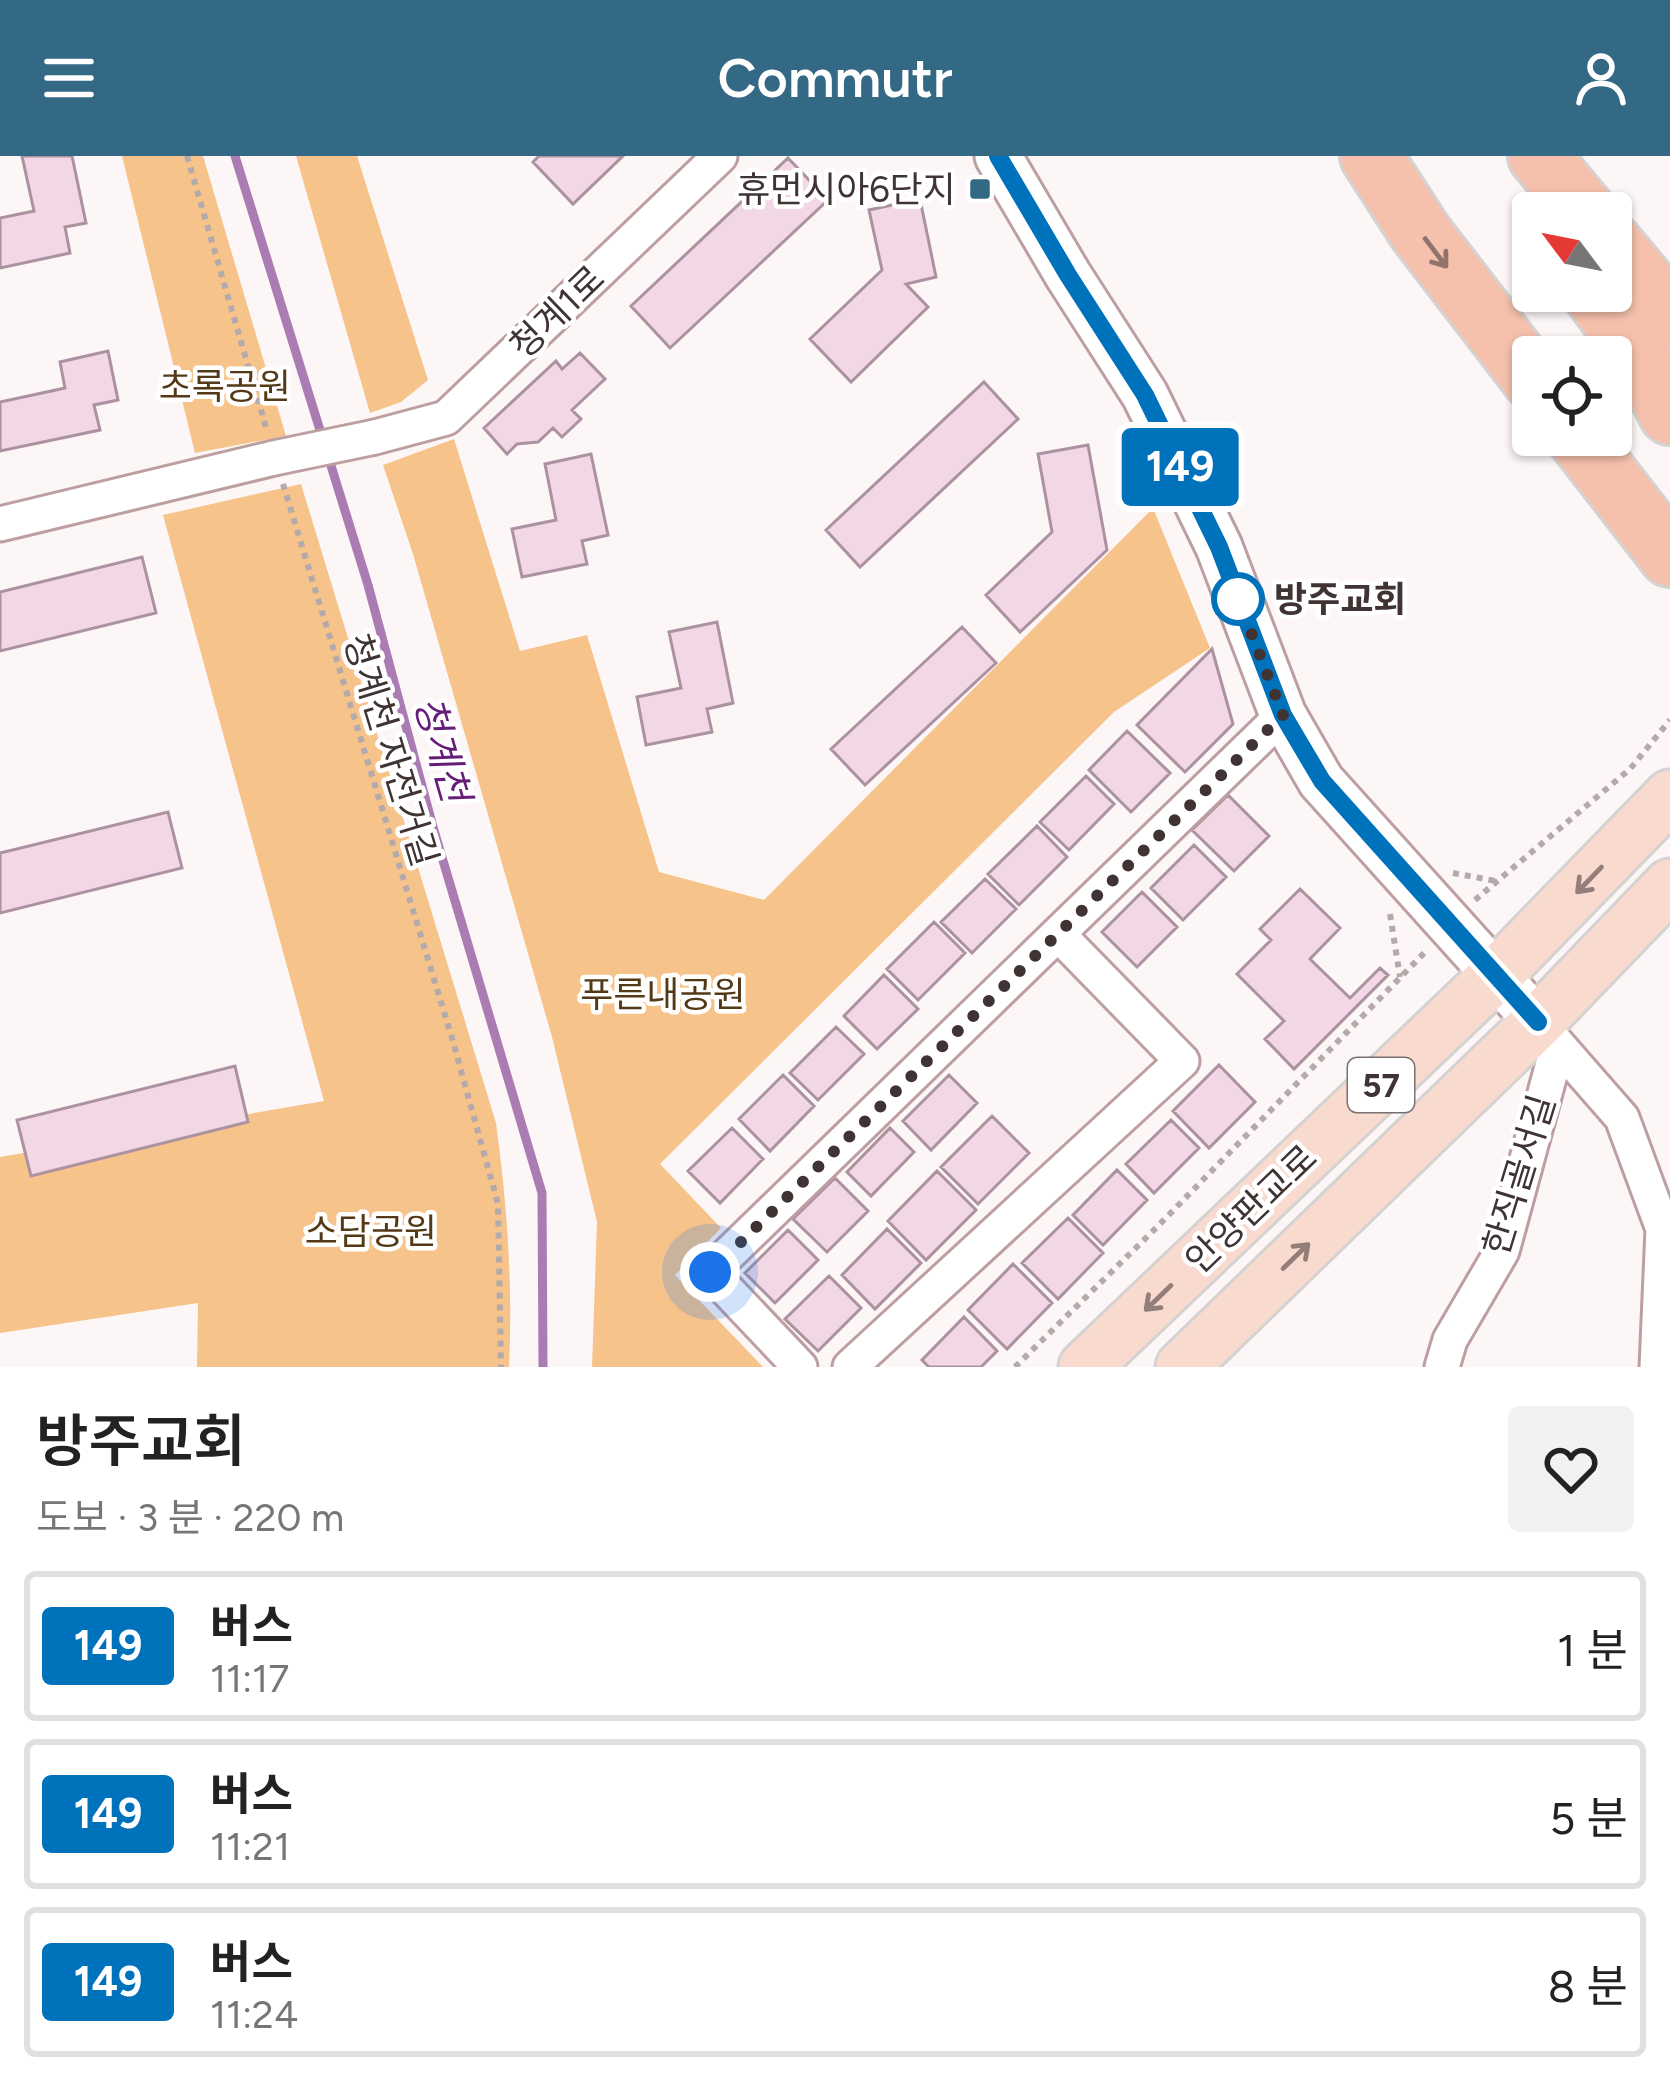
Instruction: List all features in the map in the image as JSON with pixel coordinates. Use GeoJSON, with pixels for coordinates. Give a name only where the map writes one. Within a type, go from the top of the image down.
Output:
{"type":"FeatureCollection","features":[{"type":"Feature","properties":{"kind":"highway"},"geometry":{"type":"LineString","coordinates":[[1371,156],[1420,232],[1512,352]]}},
{"type":"Feature","properties":{"kind":"highway"},"geometry":{"type":"LineString","coordinates":[[1514,156],[1534,192]]}},
{"type":"Feature","properties":{"kind":"highway"},"geometry":{"type":"LineString","coordinates":[[1539,156],[1569,192]]}},
{"type":"Feature","properties":{"kind":"highway"},"geometry":{"type":"LineString","coordinates":[[1632,292],[1662,363]]}},
{"type":"Feature","properties":{"kind":"highway"},"geometry":{"type":"LineString","coordinates":[[1612,312],[1662,363]]}},
{"type":"Feature","properties":{"kind":"highway"},"geometry":{"type":"LineString","coordinates":[[1592,456],[1670,556]]}},
{"type":"Feature","properties":{"kind":"main road","name":"안양판교로"},"geometry":{"type":"LineString","coordinates":[[1085,1367],[1494,977],[1670,796]]}},
{"type":"Feature","properties":{"kind":"main road","name":"안양판교로"},"geometry":{"type":"LineString","coordinates":[[1182,1367],[1548,1033],[1670,885]]}},
{"type":"Feature","properties":{"kind":"street","name":"청계1로"},"geometry":{"type":"LineString","coordinates":[[275,460],[446,418],[720,156]]}},
{"type":"Feature","properties":{"kind":"street"},"geometry":{"type":"LineString","coordinates":[[998,156],[1145,395],[1219,547],[1283,715],[1322,781],[1622,1118],[1663,1229],[1657,1367]]}},
{"type":"Feature","properties":{"kind":"street"},"geometry":{"type":"LineString","coordinates":[[0,524],[275,460]]}},
{"type":"Feature","properties":{"kind":"street"},"geometry":{"type":"LineString","coordinates":[[800,1367],[710,1272],[1283,715]]}},
{"type":"Feature","properties":{"kind":"street"},"geometry":{"type":"LineString","coordinates":[[850,1367],[1182,1061],[1058,934]]}},
{"type":"Feature","properties":{"kind":"street","name":"한직골서길"},"geometry":{"type":"LineString","coordinates":[[1442,1367],[1450,1340],[1502,1251],[1548,1033]]}},
{"type":"Feature","properties":{"kind":"path","name":"청계천 자전거길"},"geometry":{"type":"LineString","coordinates":[[187,156],[498,1204],[501,1367]]}},
{"type":"Feature","properties":{"kind":"path"},"geometry":{"type":"LineString","coordinates":[[1486,890],[1630,769],[1670,720]]}},
{"type":"Feature","properties":{"kind":"path"},"geometry":{"type":"LineString","coordinates":[[1015,1367],[1450,926]]}},
{"type":"Feature","properties":{"kind":"green space","name":"초록공원"},"geometry":{"type":"Polygon","coordinates":[[[122,156],[203,156],[286,436],[195,453],[122,156]]]}},
{"type":"Feature","properties":{"kind":"green space"},"geometry":{"type":"Polygon","coordinates":[[[296,156],[357,156],[428,380],[401,402],[370,413],[296,156]]]}},
{"type":"Feature","properties":{"kind":"green space","name":"푸른내공원"},"geometry":{"type":"Polygon","coordinates":[[[454,439],[520,651],[587,635],[659,872],[764,900],[1153,508],[1210,648],[1114,712],[660,1164],[721,1228],[675,1275],[763,1367],[592,1367],[597,1222],[552,1037],[383,465],[454,439]]]}},
{"type":"Feature","properties":{"kind":"green space","name":"소담공원"},"geometry":{"type":"Polygon","coordinates":[[[301,484],[496,1123],[508,1244],[509,1367],[197,1367],[198,1303],[0,1333],[0,1157],[324,1101],[163,515],[301,484]]]}},
{"type":"Feature","properties":{"kind":"building"},"geometry":{"type":"Polygon","coordinates":[[[22,156],[72,156],[86,223],[65,227],[70,253],[0,268],[0,218],[34,211],[22,156]]]}},
{"type":"Feature","properties":{"kind":"building"},"geometry":{"type":"Polygon","coordinates":[[[539,156],[623,156],[573,204],[533,162],[539,156]]]}},
{"type":"Feature","properties":{"kind":"building"},"geometry":{"type":"Polygon","coordinates":[[[788,158],[828,200],[670,348],[631,306],[788,158]]]}},
{"type":"Feature","properties":{"kind":"building"},"geometry":{"type":"Polygon","coordinates":[[[920,199],[936,277],[906,284],[928,307],[851,382],[810,339],[882,270],[869,210],[920,199]]]}},
{"type":"Feature","properties":{"kind":"building"},"geometry":{"type":"Polygon","coordinates":[[[108,351],[118,400],[94,405],[100,430],[0,451],[0,402],[65,388],[60,362],[108,351]]]}},
{"type":"Feature","properties":{"kind":"building"},"geometry":{"type":"Polygon","coordinates":[[[580,353],[605,379],[572,410],[581,419],[562,437],[553,428],[538,442],[517,444],[507,454],[484,428],[556,361],[562,369],[580,353]]]}},
{"type":"Feature","properties":{"kind":"building"},"geometry":{"type":"Polygon","coordinates":[[[984,382],[1018,419],[860,567],[826,530],[984,382]]]}},
{"type":"Feature","properties":{"kind":"building"},"geometry":{"type":"Polygon","coordinates":[[[1088,445],[1107,550],[1020,632],[986,595],[1052,532],[1038,454],[1088,445]]]}},
{"type":"Feature","properties":{"kind":"building"},"geometry":{"type":"Polygon","coordinates":[[[591,454],[608,535],[582,541],[587,564],[522,577],[512,529],[556,520],[545,464],[591,454]]]}},
{"type":"Feature","properties":{"kind":"building"},"geometry":{"type":"Polygon","coordinates":[[[142,557],[156,613],[0,651],[0,592],[142,557]]]}},
{"type":"Feature","properties":{"kind":"building"},"geometry":{"type":"Polygon","coordinates":[[[717,622],[733,703],[707,709],[712,732],[646,745],[637,697],[681,688],[669,632],[717,622]]]}},
{"type":"Feature","properties":{"kind":"building"},"geometry":{"type":"Polygon","coordinates":[[[962,627],[996,663],[865,785],[831,749],[962,627]]]}},
{"type":"Feature","properties":{"kind":"building"},"geometry":{"type":"Polygon","coordinates":[[[1212,649],[1233,724],[1185,772],[1137,725],[1212,649]]]}},
{"type":"Feature","properties":{"kind":"building"},"geometry":{"type":"Polygon","coordinates":[[[1127,731],[1170,773],[1131,812],[1089,770],[1127,731]]]}},
{"type":"Feature","properties":{"kind":"building"},"geometry":{"type":"Polygon","coordinates":[[[1086,776],[1114,804],[1069,850],[1040,822],[1086,776]]]}},
{"type":"Feature","properties":{"kind":"building"},"geometry":{"type":"Polygon","coordinates":[[[1228,795],[1269,836],[1234,871],[1192,830],[1228,795]]]}},
{"type":"Feature","properties":{"kind":"building"},"geometry":{"type":"Polygon","coordinates":[[[168,812],[182,868],[0,913],[0,853],[168,812]]]}},
{"type":"Feature","properties":{"kind":"building"},"geometry":{"type":"Polygon","coordinates":[[[1037,826],[1067,857],[1019,905],[988,874],[1037,826]]]}},
{"type":"Feature","properties":{"kind":"building"},"geometry":{"type":"Polygon","coordinates":[[[1194,845],[1226,877],[1183,920],[1151,888],[1194,845]]]}},
{"type":"Feature","properties":{"kind":"building"},"geometry":{"type":"Polygon","coordinates":[[[985,879],[1016,909],[972,953],[941,922],[985,879]]]}},
{"type":"Feature","properties":{"kind":"building"},"geometry":{"type":"Polygon","coordinates":[[[1300,889],[1340,928],[1310,959],[1350,998],[1380,968],[1388,975],[1294,1069],[1265,1039],[1284,1021],[1237,974],[1271,940],[1260,929],[1300,889]]]}},
{"type":"Feature","properties":{"kind":"building"},"geometry":{"type":"Polygon","coordinates":[[[1142,892],[1177,927],[1137,967],[1102,932],[1142,892]]]}},
{"type":"Feature","properties":{"kind":"building"},"geometry":{"type":"Polygon","coordinates":[[[934,922],[965,953],[918,1000],[887,969],[934,922]]]}},
{"type":"Feature","properties":{"kind":"building"},"geometry":{"type":"Polygon","coordinates":[[[884,975],[918,1009],[877,1049],[844,1016],[884,975]]]}},
{"type":"Feature","properties":{"kind":"building"},"geometry":{"type":"Polygon","coordinates":[[[836,1027],[864,1054],[818,1100],[790,1073],[836,1027]]]}},
{"type":"Feature","properties":{"kind":"building"},"geometry":{"type":"Polygon","coordinates":[[[1219,1065],[1255,1102],[1209,1148],[1173,1111],[1219,1065]]]}},
{"type":"Feature","properties":{"kind":"building"},"geometry":{"type":"Polygon","coordinates":[[[235,1066],[248,1122],[31,1176],[17,1120],[235,1066]]]}},
{"type":"Feature","properties":{"kind":"building"},"geometry":{"type":"Polygon","coordinates":[[[783,1075],[814,1106],[770,1151],[739,1119],[783,1075]]]}},
{"type":"Feature","properties":{"kind":"building"},"geometry":{"type":"Polygon","coordinates":[[[949,1075],[977,1103],[931,1150],[903,1121],[949,1075]]]}},
{"type":"Feature","properties":{"kind":"building"},"geometry":{"type":"Polygon","coordinates":[[[992,1116],[1029,1153],[978,1204],[941,1167],[992,1116]]]}},
{"type":"Feature","properties":{"kind":"building"},"geometry":{"type":"Polygon","coordinates":[[[1171,1120],[1199,1148],[1154,1193],[1126,1164],[1171,1120]]]}},
{"type":"Feature","properties":{"kind":"building"},"geometry":{"type":"Polygon","coordinates":[[[732,1128],[763,1159],[720,1203],[688,1171],[732,1128]]]}},
{"type":"Feature","properties":{"kind":"building"},"geometry":{"type":"Polygon","coordinates":[[[890,1128],[914,1152],[871,1196],[847,1172],[890,1128]]]}},
{"type":"Feature","properties":{"kind":"building"},"geometry":{"type":"Polygon","coordinates":[[[1117,1170],[1147,1200],[1103,1245],[1073,1215],[1117,1170]]]}},
{"type":"Feature","properties":{"kind":"building"},"geometry":{"type":"Polygon","coordinates":[[[937,1171],[976,1210],[926,1260],[888,1221],[937,1171]]]}},
{"type":"Feature","properties":{"kind":"building"},"geometry":{"type":"Polygon","coordinates":[[[835,1178],[868,1211],[827,1252],[793,1219],[835,1178]]]}},
{"type":"Feature","properties":{"kind":"building"},"geometry":{"type":"Polygon","coordinates":[[[1068,1218],[1103,1253],[1058,1299],[1022,1263],[1068,1218]]]}},
{"type":"Feature","properties":{"kind":"building"},"geometry":{"type":"Polygon","coordinates":[[[887,1229],[921,1263],[875,1309],[842,1275],[887,1229]]]}},
{"type":"Feature","properties":{"kind":"building"},"geometry":{"type":"Polygon","coordinates":[[[788,1230],[818,1260],[775,1303],[745,1273],[788,1230]]]}},
{"type":"Feature","properties":{"kind":"building"},"geometry":{"type":"Polygon","coordinates":[[[1013,1264],[1052,1303],[1007,1349],[968,1310],[1013,1264]]]}},
{"type":"Feature","properties":{"kind":"building"},"geometry":{"type":"Polygon","coordinates":[[[829,1276],[861,1308],[818,1351],[785,1319],[829,1276]]]}},
{"type":"Feature","properties":{"kind":"building"},"geometry":{"type":"Polygon","coordinates":[[[964,1317],[997,1351],[981,1367],[929,1367],[922,1360],[964,1317]]]}},
{"type":"Feature","properties":{"kind":"waterway","name":"청계천"},"geometry":{"type":"LineString","coordinates":[[235,156],[368,585],[433,827],[542,1193],[543,1367]]}},
{"type":"Feature","properties":{"kind":"bus line","name":"149"},"geometry":{"type":"LineString","coordinates":[[998,156],[1145,395],[1219,547],[1283,715],[1322,781],[1538,1022]]}},
{"type":"Feature","properties":{"kind":"place","name":"휴먼시아6단지"},"geometry":{"type":"Point","coordinates":[980,189]}},
{"type":"Feature","properties":{"kind":"place","name":"방주교회"},"geometry":{"type":"Point","coordinates":[1238,599]}},
{"type":"Feature","properties":{"kind":"route"},"geometry":{"type":"LineString","coordinates":[[710,1272],[1283,715],[1233,586],[1238,599]]}}]}
